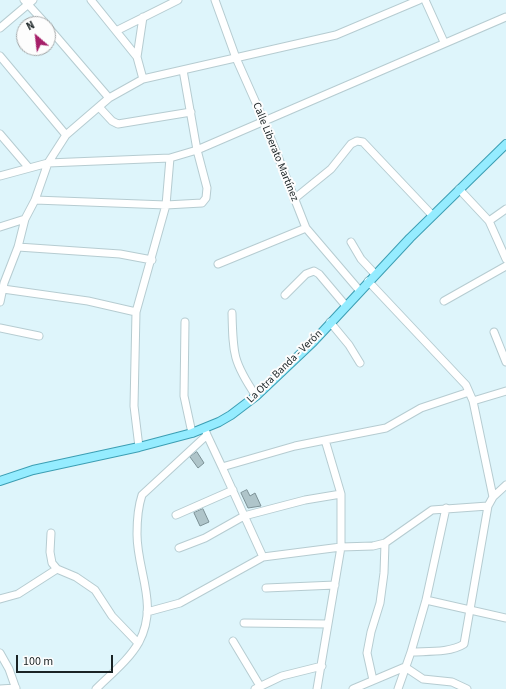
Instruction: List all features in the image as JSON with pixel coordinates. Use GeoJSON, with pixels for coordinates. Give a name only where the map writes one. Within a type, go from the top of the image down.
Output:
{"type":"FeatureCollection","features":[{"type":"Feature","properties":{"kind":"main road","name":"La Otra Banda - Verón"},"geometry":{"type":"LineString","coordinates":[[0,481],[41,469],[140,447],[192,433],[206,432],[256,396],[346,306],[359,290],[432,215],[506,144]]}},
{"type":"Feature","properties":{"kind":"street"},"geometry":{"type":"LineString","coordinates":[[91,0],[137,58],[143,78]]}},
{"type":"Feature","properties":{"kind":"street"},"geometry":{"type":"LineString","coordinates":[[158,0],[163,6]]}},
{"type":"Feature","properties":{"kind":"street"},"geometry":{"type":"LineString","coordinates":[[116,31],[163,6],[178,0]]}},
{"type":"Feature","properties":{"kind":"street","name":"Calle Liberato Martínez"},"geometry":{"type":"LineString","coordinates":[[215,0],[236,58],[264,121],[306,228],[359,290]]}},
{"type":"Feature","properties":{"kind":"street"},"geometry":{"type":"LineString","coordinates":[[0,302],[2,285],[18,247],[25,219],[35,200],[48,164],[66,135],[109,98],[143,78],[336,35],[419,0]]}},
{"type":"Feature","properties":{"kind":"street"},"geometry":{"type":"LineString","coordinates":[[425,0],[444,42]]}},
{"type":"Feature","properties":{"kind":"street"},"geometry":{"type":"LineString","coordinates":[[0,28],[28,1],[40,16]]}},
{"type":"Feature","properties":{"kind":"street"},"geometry":{"type":"LineString","coordinates":[[137,58],[143,17]]}},
{"type":"Feature","properties":{"kind":"street"},"geometry":{"type":"LineString","coordinates":[[0,176],[48,164],[170,158],[197,150],[444,42],[506,17]]}},
{"type":"Feature","properties":{"kind":"street"},"geometry":{"type":"LineString","coordinates":[[56,35],[109,98]]}},
{"type":"Feature","properties":{"kind":"street"},"geometry":{"type":"LineString","coordinates":[[0,56],[66,135]]}},
{"type":"Feature","properties":{"kind":"street"},"geometry":{"type":"LineString","coordinates":[[35,200],[166,205],[202,203],[206,198],[205,179],[197,150],[183,70]]}},
{"type":"Feature","properties":{"kind":"street"},"geometry":{"type":"LineString","coordinates":[[99,107],[112,121],[118,124],[191,112]]}},
{"type":"Feature","properties":{"kind":"street"},"geometry":{"type":"LineString","coordinates":[[0,134],[29,168]]}},
{"type":"Feature","properties":{"kind":"street"},"geometry":{"type":"LineString","coordinates":[[294,199],[331,169],[351,144],[357,141],[363,142],[432,215]]}},
{"type":"Feature","properties":{"kind":"street"},"geometry":{"type":"LineString","coordinates":[[140,447],[134,406],[136,312],[152,260],[166,205],[170,158]]}},
{"type":"Feature","properties":{"kind":"street"},"geometry":{"type":"LineString","coordinates":[[459,189],[489,221],[506,259]]}},
{"type":"Feature","properties":{"kind":"street"},"geometry":{"type":"LineString","coordinates":[[489,221],[506,209]]}},
{"type":"Feature","properties":{"kind":"street"},"geometry":{"type":"LineString","coordinates":[[0,227],[25,219]]}},
{"type":"Feature","properties":{"kind":"street"},"geometry":{"type":"LineString","coordinates":[[218,264],[306,228]]}},
{"type":"Feature","properties":{"kind":"street"},"geometry":{"type":"LineString","coordinates":[[351,242],[361,260],[375,274]]}},
{"type":"Feature","properties":{"kind":"street"},"geometry":{"type":"LineString","coordinates":[[18,247],[120,254],[152,260]]}},
{"type":"Feature","properties":{"kind":"street"},"geometry":{"type":"LineString","coordinates":[[444,301],[506,266]]}},
{"type":"Feature","properties":{"kind":"street"},"geometry":{"type":"LineString","coordinates":[[285,295],[306,274],[314,271],[319,274],[346,306]]}},
{"type":"Feature","properties":{"kind":"street"},"geometry":{"type":"LineString","coordinates":[[368,281],[462,380],[469,392],[473,401],[493,497]]}},
{"type":"Feature","properties":{"kind":"street"},"geometry":{"type":"LineString","coordinates":[[2,285],[88,301],[136,312]]}},
{"type":"Feature","properties":{"kind":"street"},"geometry":{"type":"LineString","coordinates":[[232,313],[234,357],[242,375],[256,396]]}},
{"type":"Feature","properties":{"kind":"street"},"geometry":{"type":"LineString","coordinates":[[185,322],[184,385],[192,433]]}},
{"type":"Feature","properties":{"kind":"street"},"geometry":{"type":"LineString","coordinates":[[330,322],[360,363]]}},
{"type":"Feature","properties":{"kind":"street"},"geometry":{"type":"LineString","coordinates":[[0,328],[39,336]]}},
{"type":"Feature","properties":{"kind":"street"},"geometry":{"type":"LineString","coordinates":[[494,332],[506,362]]}},
{"type":"Feature","properties":{"kind":"street"},"geometry":{"type":"LineString","coordinates":[[473,401],[506,391]]}},
{"type":"Feature","properties":{"kind":"street"},"geometry":{"type":"LineString","coordinates":[[222,467],[295,446],[386,428],[421,408],[469,392]]}},
{"type":"Feature","properties":{"kind":"street"},"geometry":{"type":"LineString","coordinates":[[96,689],[127,658],[138,643],[144,630],[147,612],[146,591],[137,535],[142,495],[206,432],[263,557]]}},
{"type":"Feature","properties":{"kind":"street"},"geometry":{"type":"LineString","coordinates":[[317,689],[341,546],[341,494],[324,440]]}},
{"type":"Feature","properties":{"kind":"street"},"geometry":{"type":"LineString","coordinates":[[411,652],[458,648],[464,644],[488,506],[493,497],[506,485]]}},
{"type":"Feature","properties":{"kind":"street"},"geometry":{"type":"LineString","coordinates":[[176,515],[233,490]]}},
{"type":"Feature","properties":{"kind":"street"},"geometry":{"type":"LineString","coordinates":[[179,548],[205,538],[244,516],[304,500],[341,494]]}},
{"type":"Feature","properties":{"kind":"street"},"geometry":{"type":"LineString","coordinates":[[147,612],[180,603],[263,557],[341,546],[373,546],[385,543],[432,510],[488,506]]}},
{"type":"Feature","properties":{"kind":"street"},"geometry":{"type":"LineString","coordinates":[[398,689],[411,652],[426,600],[446,508]]}},
{"type":"Feature","properties":{"kind":"street"},"geometry":{"type":"LineString","coordinates":[[51,533],[50,552],[52,563],[57,569],[76,577],[95,590],[112,616],[138,643]]}},
{"type":"Feature","properties":{"kind":"street"},"geometry":{"type":"LineString","coordinates":[[373,680],[368,653],[381,596],[384,573],[385,543]]}},
{"type":"Feature","properties":{"kind":"street"},"geometry":{"type":"LineString","coordinates":[[0,599],[18,594],[57,569]]}},
{"type":"Feature","properties":{"kind":"street"},"geometry":{"type":"LineString","coordinates":[[266,588],[335,585]]}},
{"type":"Feature","properties":{"kind":"street"},"geometry":{"type":"LineString","coordinates":[[426,600],[506,618]]}},
{"type":"Feature","properties":{"kind":"street"},"geometry":{"type":"LineString","coordinates":[[244,623],[328,624]]}},
{"type":"Feature","properties":{"kind":"street"},"geometry":{"type":"LineString","coordinates":[[233,642],[258,687],[282,676],[322,666]]}},
{"type":"Feature","properties":{"kind":"street"},"geometry":{"type":"LineString","coordinates":[[0,653],[9,669],[16,688],[0,689]]}},
{"type":"Feature","properties":{"kind":"street"},"geometry":{"type":"LineString","coordinates":[[353,689],[405,668]]}},
{"type":"Feature","properties":{"kind":"street"},"geometry":{"type":"LineString","coordinates":[[405,668],[423,679],[438,679],[452,682],[467,689]]}},
{"type":"Feature","properties":{"kind":"building"},"geometry":{"type":"Polygon","coordinates":[[[197,452],[204,463],[198,468],[190,457],[197,452]]]}},
{"type":"Feature","properties":{"kind":"building"},"geometry":{"type":"Polygon","coordinates":[[[247,490],[250,496],[255,493],[261,506],[248,508],[241,493],[247,490]]]}},
{"type":"Feature","properties":{"kind":"building"},"geometry":{"type":"Polygon","coordinates":[[[203,509],[209,522],[200,526],[194,513],[203,509]]]}}]}
